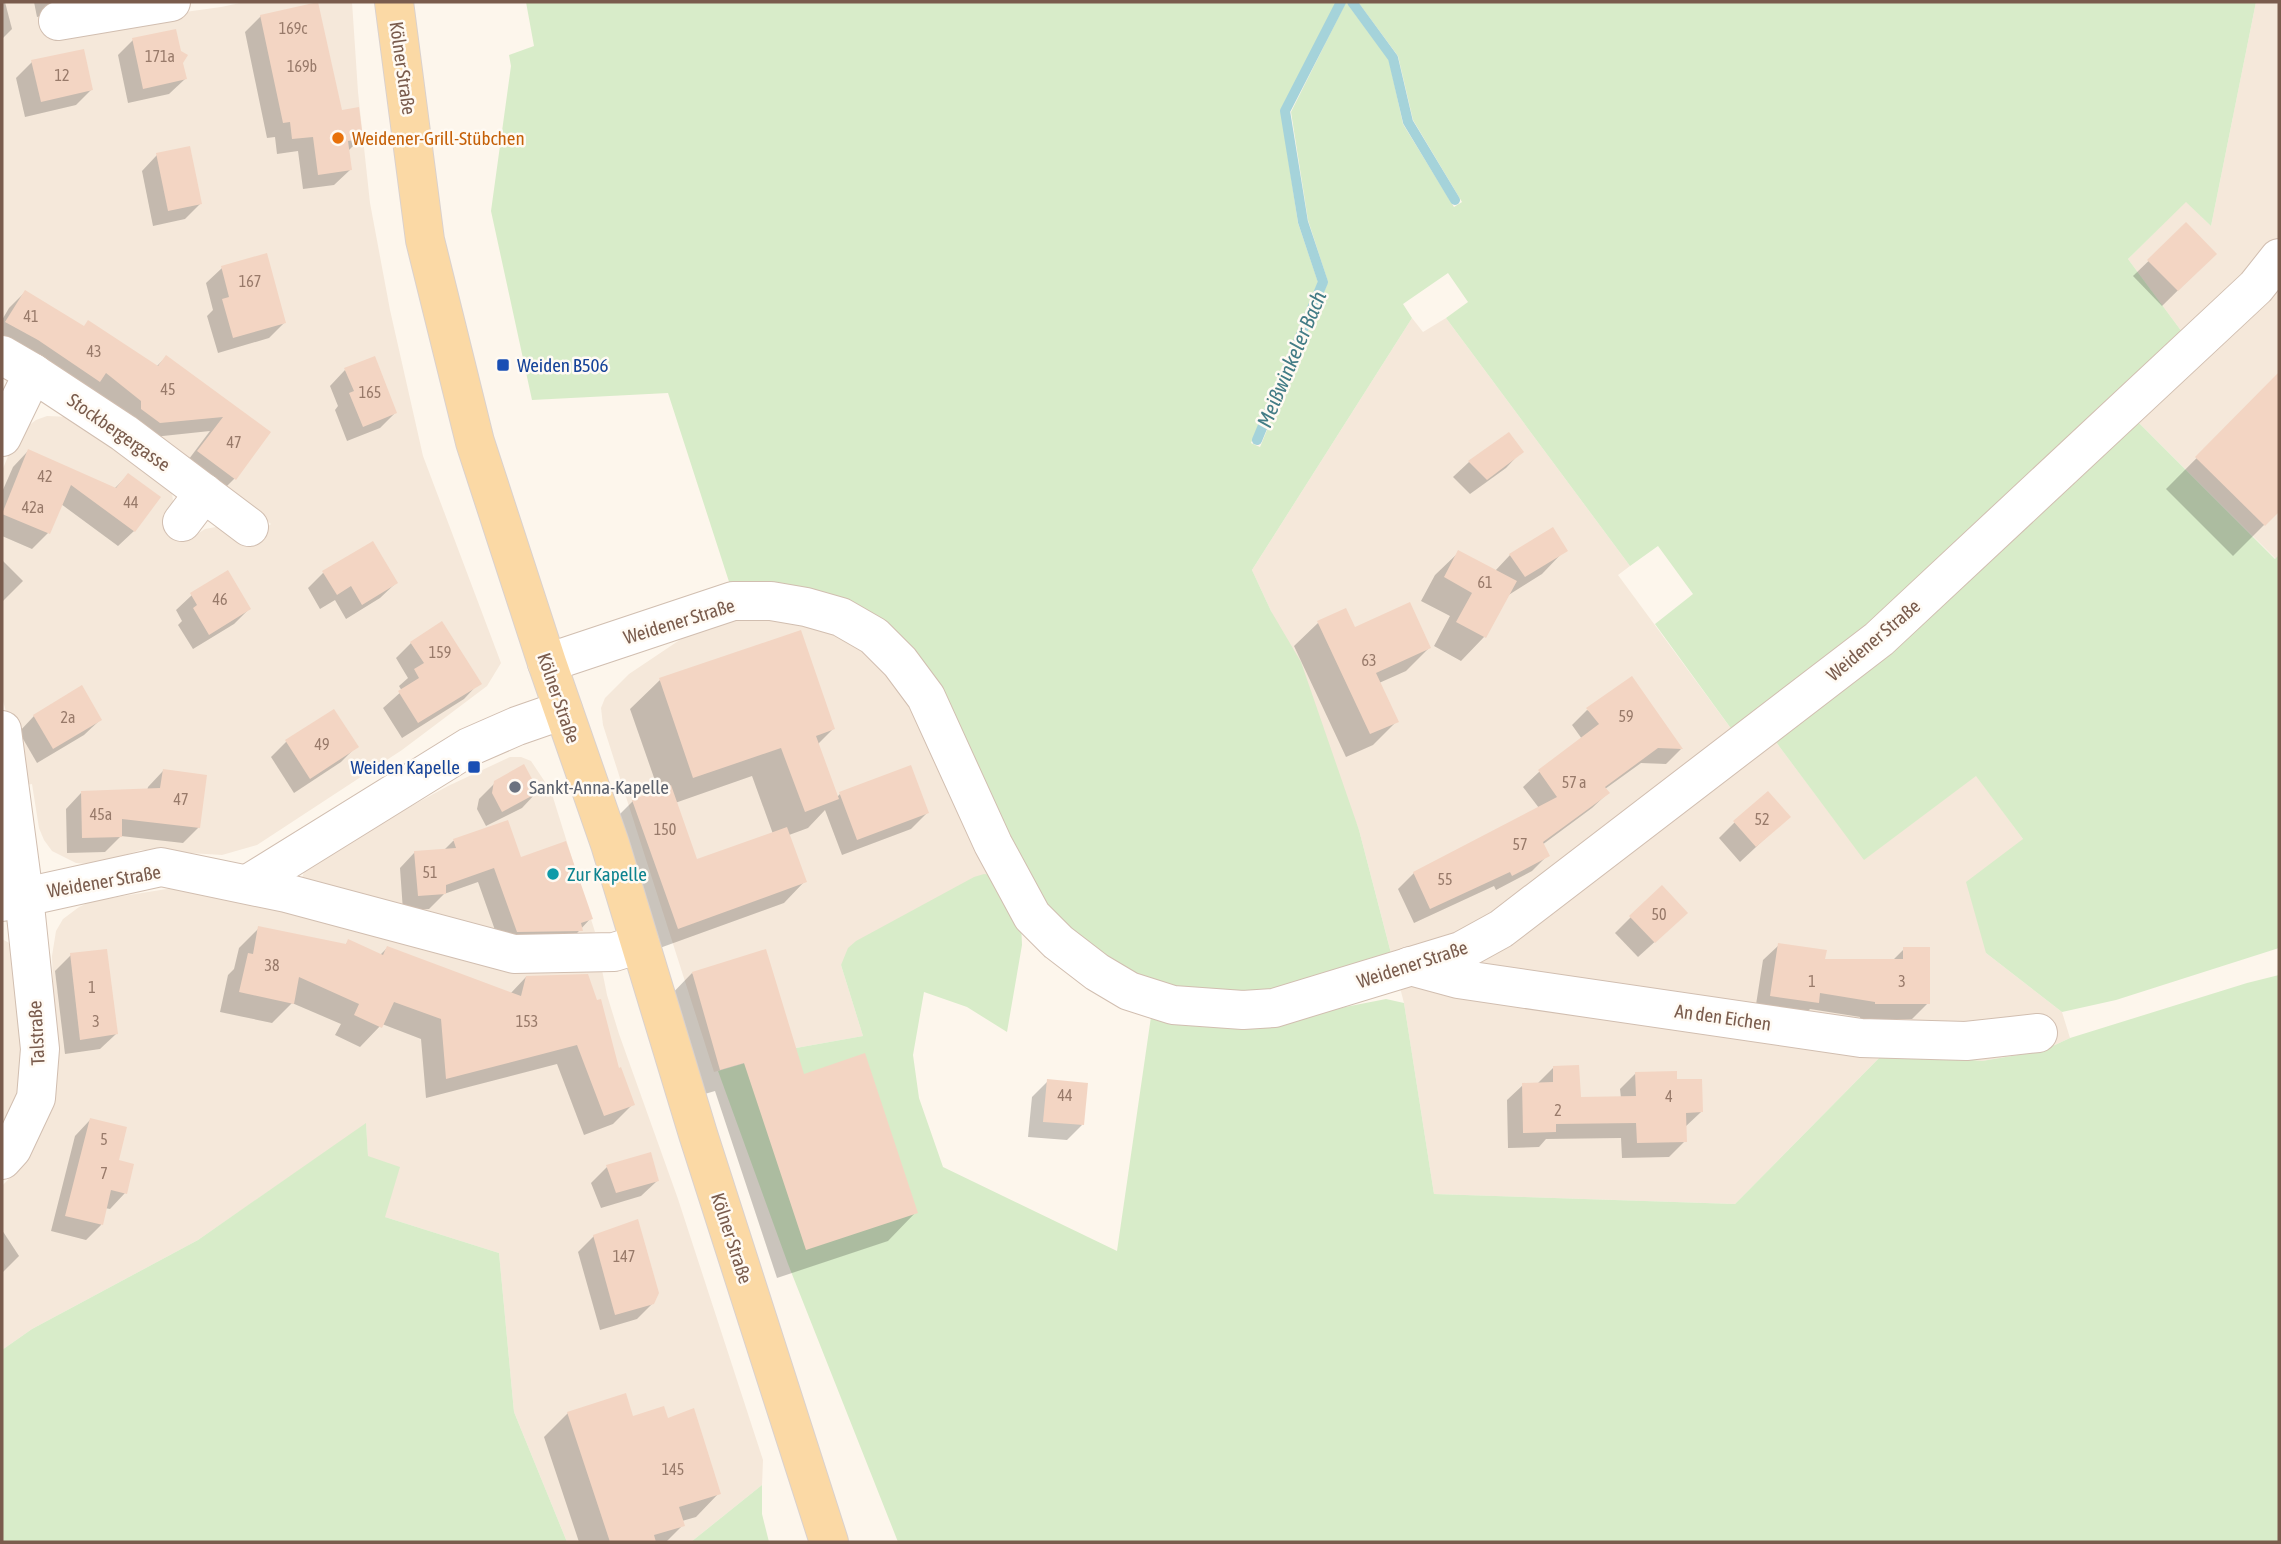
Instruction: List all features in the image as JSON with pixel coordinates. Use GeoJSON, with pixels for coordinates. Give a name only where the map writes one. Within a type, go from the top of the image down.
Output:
{"type":"FeatureCollection","features":[{"type":"Feature","properties":{"kind":"main road","name":"Kölner Straße"},"geometry":{"type":"LineString","coordinates":[[394,2],[425,240],[475,442],[547,663],[610,844],[698,1134],[829,1542]]}},
{"type":"Feature","properties":{"kind":"street"},"geometry":{"type":"LineString","coordinates":[[58,21],[171,2]]}},
{"type":"Feature","properties":{"kind":"street","name":"Weidener Straße"},"geometry":{"type":"LineString","coordinates":[[547,663],[733,601],[771,601],[841,617],[874,636],[900,662],[926,697],[993,844],[1032,916],[1058,942],[1097,972],[1129,991],[1173,1005],[1243,1010],[1274,1008],[1461,951],[1501,929],[1880,639],[2256,287],[2279,258]]}},
{"type":"Feature","properties":{"kind":"street","name":"Stockbergergasse"},"geometry":{"type":"LineString","coordinates":[[2,437],[18,364],[124,433],[193,508],[249,527]]}},
{"type":"Feature","properties":{"kind":"street"},"geometry":{"type":"LineString","coordinates":[[248,884],[448,758],[517,726],[563,710]]}},
{"type":"Feature","properties":{"kind":"street","name":"Talstraße"},"geometry":{"type":"LineString","coordinates":[[2,730],[13,899],[40,1049],[36,1098],[12,1149],[2,1160]]}},
{"type":"Feature","properties":{"kind":"street","name":"Weidener Straße"},"geometry":{"type":"LineString","coordinates":[[13,899],[161,867],[248,884],[514,954],[614,952],[640,944]]}},
{"type":"Feature","properties":{"kind":"street","name":"An den Eichen"},"geometry":{"type":"LineString","coordinates":[[1410,966],[1458,979],[1861,1038],[1966,1041],[2038,1032]]}},
{"type":"Feature","properties":{"kind":"shaded area"},"geometry":{"type":"Polygon","coordinates":[[[2,2],[102,2],[106,23],[245,2],[352,2],[370,203],[390,310],[423,456],[501,663],[487,686],[402,750],[257,845],[222,855],[141,850],[89,864],[76,863],[52,851],[39,828],[32,784],[26,785],[2,697],[2,471],[17,434],[36,420],[47,416],[71,417],[172,492],[173,502],[191,538],[205,529],[216,527],[227,530],[245,543],[271,524],[124,415],[2,337],[2,2]]]}},
{"type":"Feature","properties":{"kind":"shaded area"},"geometry":{"type":"Polygon","coordinates":[[[2256,2],[2279,2],[2279,555],[2276,559],[2116,400],[2185,336],[2128,259],[2186,201],[2211,226],[2256,2]]]}},
{"type":"Feature","properties":{"kind":"shaded area"},"geometry":{"type":"Polygon","coordinates":[[[1412,318],[1423,332],[1446,318],[1630,566],[1618,575],[1735,734],[1776,742],[1864,859],[1976,775],[2023,839],[1986,953],[2062,1012],[2070,1038],[2042,1051],[1982,1061],[1886,1051],[1735,1204],[1434,1194],[1404,1003],[1359,830],[1252,570],[1412,318]]]}},
{"type":"Feature","properties":{"kind":"shaded area"},"geometry":{"type":"Polygon","coordinates":[[[806,616],[893,669],[1004,886],[841,965],[863,1036],[796,1048],[714,1072],[603,725],[601,708],[605,698],[629,674],[708,621],[806,616]]]}},
{"type":"Feature","properties":{"kind":"shaded area"},"geometry":{"type":"Polygon","coordinates":[[[510,757],[531,761],[551,791],[595,932],[557,942],[493,938],[301,881],[306,866],[327,852],[448,786],[510,757]]]}},
{"type":"Feature","properties":{"kind":"shaded area"},"geometry":{"type":"Polygon","coordinates":[[[173,888],[600,960],[619,1034],[678,1199],[763,1460],[762,1485],[691,1542],[567,1542],[514,1412],[499,1253],[385,1217],[368,1157],[366,1124],[198,1240],[32,1329],[2,1350],[2,1186],[24,1163],[55,1040],[52,956],[56,931],[63,919],[92,901],[173,888]]]}},
{"type":"Feature","properties":{"kind":"shaded area"},"geometry":{"type":"Polygon","coordinates":[[[2,939],[11,944],[20,957],[22,1080],[2,1141],[2,939]]]}},
{"type":"Feature","properties":{"kind":"green space"},"geometry":{"type":"Polygon","coordinates":[[[526,2],[1336,2],[1281,111],[1298,223],[1318,282],[1251,443],[1260,447],[1328,282],[1308,220],[1291,112],[1346,2],[1389,60],[1403,124],[1454,207],[1462,202],[1413,120],[1398,56],[1358,2],[2256,2],[2211,226],[2186,202],[2128,259],[2185,336],[1872,624],[1735,734],[1655,624],[1693,594],[1658,546],[1630,566],[1446,318],[1468,302],[1448,273],[1403,304],[1412,318],[1252,570],[1271,611],[1301,662],[1359,830],[1393,961],[1269,996],[1135,982],[1044,911],[910,656],[732,591],[668,393],[532,400],[491,211],[511,66],[509,55],[534,46],[526,2]]]}},
{"type":"Feature","properties":{"kind":"green space"},"geometry":{"type":"Polygon","coordinates":[[[2133,417],[2275,559],[2279,555],[2279,948],[2116,1000],[2062,1012],[1986,953],[1966,882],[2023,839],[1976,776],[1864,860],[1776,742],[2133,417]]]}},
{"type":"Feature","properties":{"kind":"green space"},"geometry":{"type":"Polygon","coordinates":[[[984,874],[992,875],[1021,921],[1022,945],[1007,1032],[967,1007],[924,992],[913,1055],[919,1098],[943,1167],[1117,1251],[1152,1010],[1279,1020],[1386,999],[1404,1003],[1434,1194],[1735,1204],[1886,1051],[1982,1061],[2042,1051],[2070,1038],[2279,975],[2279,1542],[898,1542],[788,1264],[718,1071],[796,1048],[863,1036],[841,965],[848,948],[856,941],[984,874]]]}},
{"type":"Feature","properties":{"kind":"green space"},"geometry":{"type":"Polygon","coordinates":[[[366,1123],[368,1156],[400,1167],[385,1217],[499,1253],[514,1412],[567,1542],[2,1542],[2,1350],[32,1329],[198,1240],[366,1123]]]}},
{"type":"Feature","properties":{"kind":"green space"},"geometry":{"type":"Polygon","coordinates":[[[762,1485],[762,1514],[769,1542],[691,1542],[762,1485]]]}},
{"type":"Feature","properties":{"kind":"building"},"geometry":{"type":"Polygon","coordinates":[[[318,2],[342,110],[359,107],[363,139],[348,141],[352,170],[318,175],[313,137],[292,139],[290,122],[283,123],[260,15],[318,2]]]}},
{"type":"Feature","properties":{"kind":"building"},"geometry":{"type":"Polygon","coordinates":[[[176,29],[181,51],[188,55],[183,63],[187,79],[143,89],[132,38],[176,29]]]}},
{"type":"Feature","properties":{"kind":"building"},"geometry":{"type":"Polygon","coordinates":[[[84,49],[93,90],[41,102],[31,60],[84,49]]]}},
{"type":"Feature","properties":{"kind":"building"},"geometry":{"type":"Polygon","coordinates":[[[190,146],[202,204],[168,211],[156,153],[190,146]]]}},
{"type":"Feature","properties":{"kind":"building"},"geometry":{"type":"Polygon","coordinates":[[[2186,222],[2217,254],[2178,291],[2147,260],[2186,222]]]}},
{"type":"Feature","properties":{"kind":"building"},"geometry":{"type":"Polygon","coordinates":[[[267,253],[286,323],[233,338],[222,299],[229,297],[221,266],[267,253]]]}},
{"type":"Feature","properties":{"kind":"building"},"geometry":{"type":"Polygon","coordinates":[[[25,290],[84,326],[88,320],[158,366],[166,355],[271,432],[236,480],[197,451],[223,417],[160,423],[141,409],[141,401],[106,373],[100,382],[38,340],[5,322],[25,290]]]}},
{"type":"Feature","properties":{"kind":"building"},"geometry":{"type":"Polygon","coordinates":[[[375,356],[397,413],[363,427],[349,393],[354,391],[344,368],[375,356]]]}},
{"type":"Feature","properties":{"kind":"building"},"geometry":{"type":"Polygon","coordinates":[[[2279,372],[2279,512],[2265,526],[2195,457],[2279,372]]]}},
{"type":"Feature","properties":{"kind":"building"},"geometry":{"type":"Polygon","coordinates":[[[1509,432],[1524,452],[1487,480],[1468,461],[1509,432]]]}},
{"type":"Feature","properties":{"kind":"building"},"geometry":{"type":"Polygon","coordinates":[[[28,449],[116,488],[128,473],[161,497],[135,532],[71,485],[50,534],[2,514],[28,449]]]}},
{"type":"Feature","properties":{"kind":"building"},"geometry":{"type":"Polygon","coordinates":[[[1553,527],[1568,551],[1525,577],[1509,554],[1553,527]]]}},
{"type":"Feature","properties":{"kind":"building"},"geometry":{"type":"Polygon","coordinates":[[[373,541],[398,583],[362,605],[351,586],[337,595],[322,571],[373,541]]]}},
{"type":"Feature","properties":{"kind":"building"},"geometry":{"type":"Polygon","coordinates":[[[1458,550],[1517,581],[1486,638],[1456,622],[1472,593],[1444,577],[1458,550]]]}},
{"type":"Feature","properties":{"kind":"building"},"geometry":{"type":"Polygon","coordinates":[[[228,570],[251,609],[209,635],[193,608],[197,605],[190,593],[228,570]]]}},
{"type":"Feature","properties":{"kind":"building"},"geometry":{"type":"Polygon","coordinates":[[[1410,602],[1431,648],[1376,673],[1399,722],[1370,734],[1317,621],[1346,608],[1355,627],[1410,602]]]}},
{"type":"Feature","properties":{"kind":"building"},"geometry":{"type":"Polygon","coordinates":[[[442,621],[482,684],[418,723],[398,691],[419,678],[414,669],[424,663],[410,642],[442,621]]]}},
{"type":"Feature","properties":{"kind":"building"},"geometry":{"type":"Polygon","coordinates":[[[801,630],[835,729],[816,736],[839,799],[805,812],[781,748],[693,778],[659,678],[801,630]]]}},
{"type":"Feature","properties":{"kind":"building"},"geometry":{"type":"Polygon","coordinates":[[[1632,676],[1683,749],[1658,748],[1605,787],[1610,793],[1543,842],[1550,856],[1512,876],[1510,872],[1430,909],[1413,872],[1557,797],[1538,770],[1599,724],[1586,708],[1632,676]]]}},
{"type":"Feature","properties":{"kind":"building"},"geometry":{"type":"Polygon","coordinates":[[[82,685],[102,720],[53,749],[33,715],[82,685]]]}},
{"type":"Feature","properties":{"kind":"building"},"geometry":{"type":"Polygon","coordinates":[[[334,709],[359,747],[310,779],[285,740],[334,709]]]}},
{"type":"Feature","properties":{"kind":"building","name":"Sankt-Anna-Kapelle"},"geometry":{"type":"Polygon","coordinates":[[[524,764],[539,792],[502,812],[492,793],[494,781],[524,764]]]}},
{"type":"Feature","properties":{"kind":"building"},"geometry":{"type":"Polygon","coordinates":[[[911,765],[929,813],[857,840],[839,792],[911,765]]]}},
{"type":"Feature","properties":{"kind":"building"},"geometry":{"type":"Polygon","coordinates":[[[163,769],[207,775],[200,828],[122,819],[122,837],[82,838],[81,791],[160,788],[163,769]]]}},
{"type":"Feature","properties":{"kind":"building"},"geometry":{"type":"Polygon","coordinates":[[[671,785],[697,859],[787,827],[807,882],[678,929],[632,800],[671,785]]]}},
{"type":"Feature","properties":{"kind":"building"},"geometry":{"type":"Polygon","coordinates":[[[1768,791],[1791,817],[1756,847],[1733,821],[1768,791]]]}},
{"type":"Feature","properties":{"kind":"building"},"geometry":{"type":"Polygon","coordinates":[[[508,820],[521,857],[566,841],[593,919],[581,923],[583,931],[517,932],[494,868],[446,885],[446,894],[418,896],[414,851],[456,848],[453,839],[508,820]]]}},
{"type":"Feature","properties":{"kind":"building"},"geometry":{"type":"Polygon","coordinates":[[[1662,885],[1688,913],[1655,943],[1629,916],[1662,885]]]}},
{"type":"Feature","properties":{"kind":"building"},"geometry":{"type":"Polygon","coordinates":[[[258,926],[346,944],[348,939],[383,955],[387,946],[521,996],[526,976],[588,974],[597,1000],[601,999],[619,1068],[621,1067],[635,1105],[604,1116],[577,1045],[446,1079],[441,1019],[394,1002],[382,1028],[354,1015],[359,1004],[299,977],[294,1004],[239,992],[248,953],[253,954],[258,926]]]}},
{"type":"Feature","properties":{"kind":"building"},"geometry":{"type":"Polygon","coordinates":[[[1778,943],[1827,950],[1825,959],[1903,959],[1903,947],[1930,947],[1930,1004],[1875,1004],[1820,993],[1819,1003],[1770,996],[1778,943]]]}},
{"type":"Feature","properties":{"kind":"building"},"geometry":{"type":"Polygon","coordinates":[[[107,949],[118,1034],[80,1040],[70,953],[107,949]]]}},
{"type":"Feature","properties":{"kind":"building"},"geometry":{"type":"Polygon","coordinates":[[[766,949],[804,1074],[865,1053],[918,1213],[806,1250],[744,1063],[720,1070],[692,972],[766,949]]]}},
{"type":"Feature","properties":{"kind":"building"},"geometry":{"type":"Polygon","coordinates":[[[1579,1065],[1581,1097],[1636,1096],[1635,1072],[1677,1071],[1677,1079],[1702,1079],[1703,1112],[1686,1113],[1687,1142],[1637,1143],[1636,1123],[1556,1124],[1556,1132],[1523,1133],[1522,1083],[1553,1082],[1553,1066],[1579,1065]]]}},
{"type":"Feature","properties":{"kind":"building"},"geometry":{"type":"Polygon","coordinates":[[[1047,1079],[1088,1083],[1084,1125],[1043,1122],[1047,1079]]]}},
{"type":"Feature","properties":{"kind":"building"},"geometry":{"type":"Polygon","coordinates":[[[90,1118],[127,1127],[119,1160],[134,1164],[127,1194],[111,1190],[103,1225],[65,1216],[90,1118]]]}},
{"type":"Feature","properties":{"kind":"building"},"geometry":{"type":"Polygon","coordinates":[[[651,1152],[659,1181],[616,1193],[606,1165],[651,1152]]]}},
{"type":"Feature","properties":{"kind":"building"},"geometry":{"type":"Polygon","coordinates":[[[638,1219],[659,1293],[654,1304],[615,1315],[593,1235],[638,1219]]]}},
{"type":"Feature","properties":{"kind":"building"},"geometry":{"type":"Polygon","coordinates":[[[626,1393],[633,1416],[664,1406],[668,1418],[694,1408],[721,1494],[679,1507],[685,1526],[654,1535],[656,1542],[610,1542],[567,1412],[626,1393]]]}},
{"type":"Feature","properties":{"kind":"waterway","name":"Meißwinkeler Bach"},"geometry":{"type":"LineString","coordinates":[[1257,440],[1323,282],[1303,222],[1285,111],[1341,2]]}},
{"type":"Feature","properties":{"kind":"waterway"},"geometry":{"type":"LineString","coordinates":[[1352,2],[1393,58],[1408,122],[1455,200]]}},
{"type":"Feature","properties":{"kind":"place","name":"Weidener-Grill-Stübchen"},"geometry":{"type":"Point","coordinates":[338,138]}},
{"type":"Feature","properties":{"kind":"place","name":"Weiden B506"},"geometry":{"type":"Point","coordinates":[503,365]}},
{"type":"Feature","properties":{"kind":"place","name":"Weiden Kapelle"},"geometry":{"type":"Point","coordinates":[474,767]}},
{"type":"Feature","properties":{"kind":"place","name":"Sankt-Anna-Kapelle"},"geometry":{"type":"Point","coordinates":[515,787]}},
{"type":"Feature","properties":{"kind":"place","name":"Zur Kapelle"},"geometry":{"type":"Point","coordinates":[553,874]}}]}
